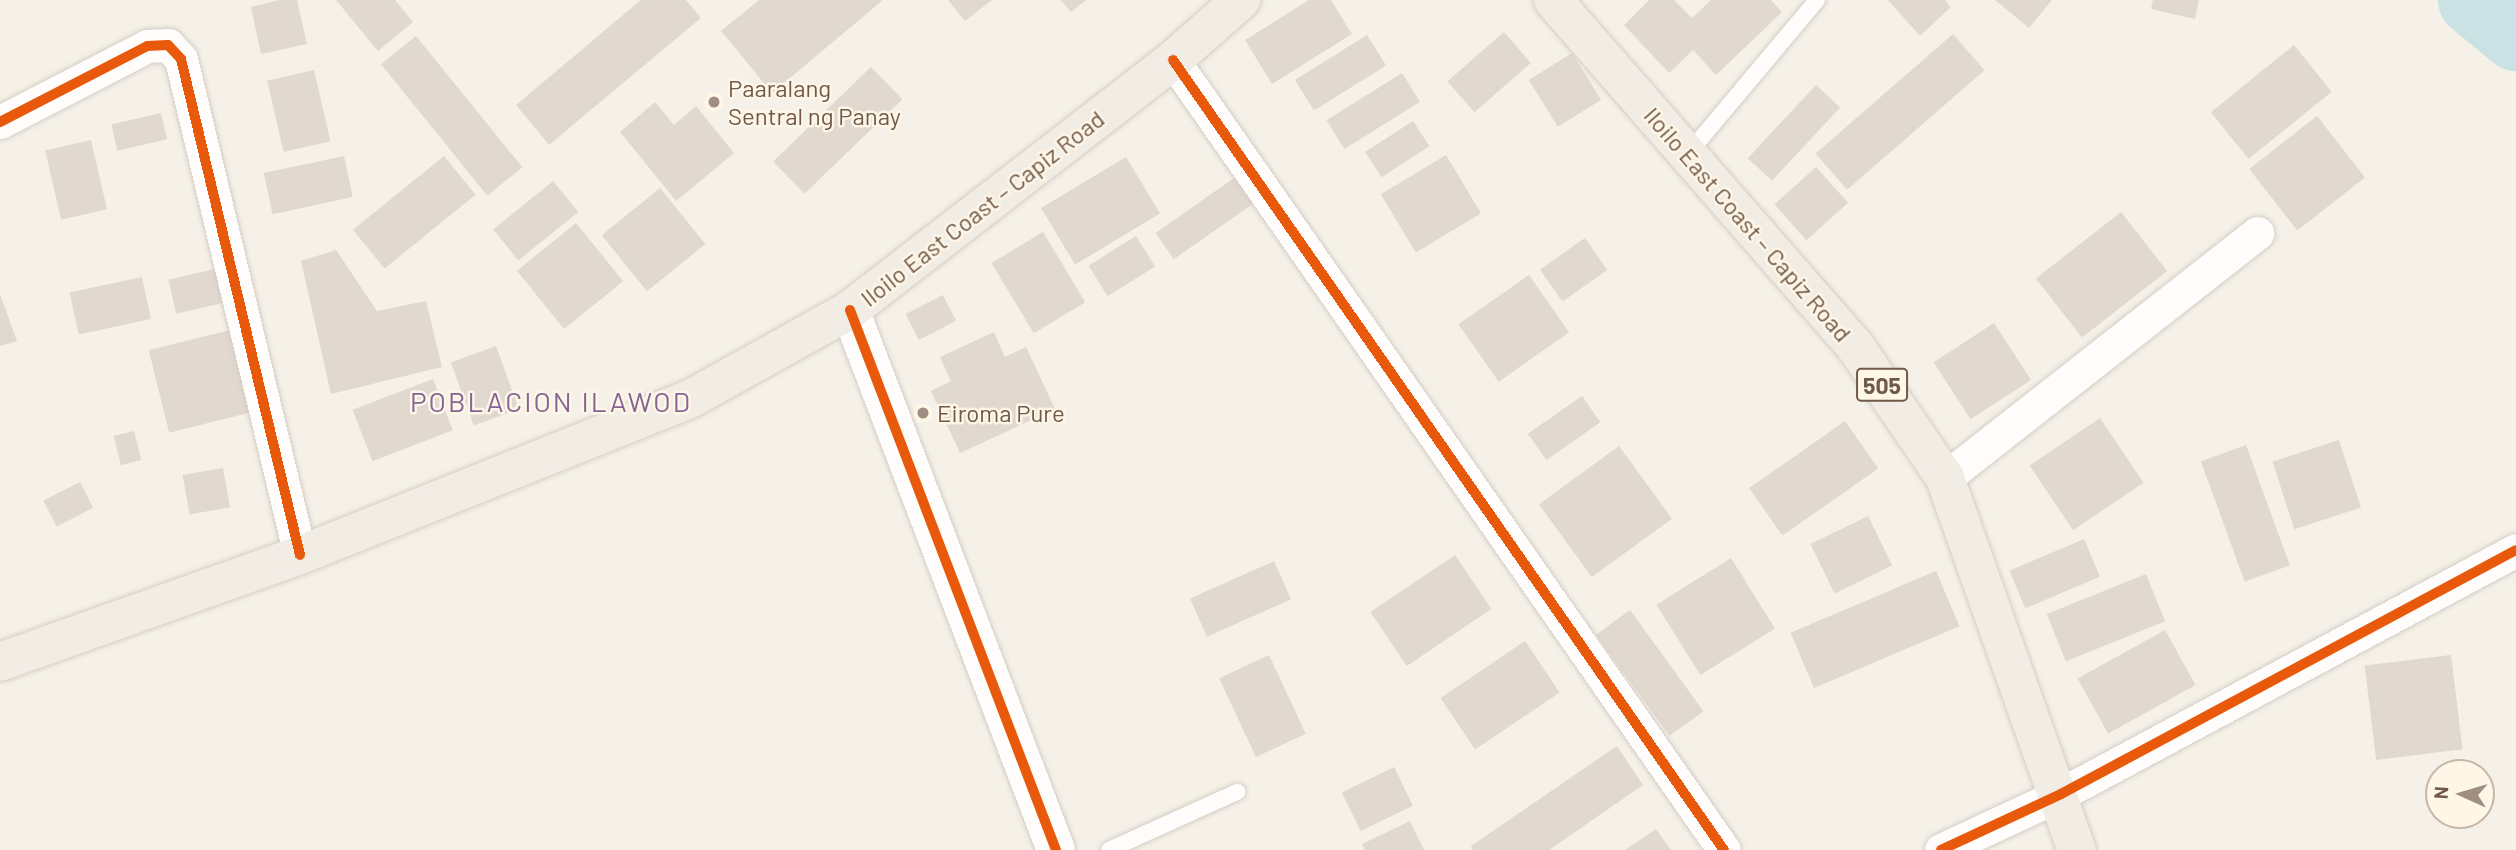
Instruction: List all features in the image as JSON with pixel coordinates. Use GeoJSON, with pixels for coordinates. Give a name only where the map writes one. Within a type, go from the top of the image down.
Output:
{"type":"FeatureCollection","features":[{"type":"Feature","properties":{"kind":"main road","name":"Iloilo East Coast – Capiz Road"},"geometry":{"type":"LineString","coordinates":[[0,662],[300,555],[692,398],[850,310],[1173,60],[1241,0]]}},
{"type":"Feature","properties":{"kind":"main road","name":"Iloilo East Coast – Capiz Road"},"geometry":{"type":"LineString","coordinates":[[1553,0],[1856,346],[1945,478],[2061,794],[2077,850]]}},
{"type":"Feature","properties":{"kind":"street"},"geometry":{"type":"LineString","coordinates":[[0,122],[147,46],[168,45],[181,59],[300,555]]}},
{"type":"Feature","properties":{"kind":"street"},"geometry":{"type":"LineString","coordinates":[[1173,60],[1724,850]]}},
{"type":"Feature","properties":{"kind":"street"},"geometry":{"type":"LineString","coordinates":[[1945,478],[2258,233]]}},
{"type":"Feature","properties":{"kind":"street"},"geometry":{"type":"LineString","coordinates":[[850,310],[1056,850]]}},
{"type":"Feature","properties":{"kind":"street"},"geometry":{"type":"LineString","coordinates":[[1941,850],[2061,794],[2516,551]]}},
{"type":"Feature","properties":{"kind":"lane"},"geometry":{"type":"LineString","coordinates":[[1687,155],[1817,0]]}},
{"type":"Feature","properties":{"kind":"lane"},"geometry":{"type":"LineString","coordinates":[[1110,850],[1237,792]]}},
{"type":"Feature","properties":{"kind":"building"},"geometry":{"type":"Polygon","coordinates":[[[279,0],[297,0],[307,44],[261,54],[251,7],[279,0]]]}},
{"type":"Feature","properties":{"kind":"building"},"geometry":{"type":"Polygon","coordinates":[[[336,0],[395,0],[413,22],[378,51],[336,0]]]}},
{"type":"Feature","properties":{"kind":"building"},"geometry":{"type":"Polygon","coordinates":[[[641,0],[686,0],[701,18],[549,145],[516,105],[641,0]]]}},
{"type":"Feature","properties":{"kind":"building"},"geometry":{"type":"Polygon","coordinates":[[[759,0],[883,0],[772,93],[721,31],[759,0]]]}},
{"type":"Feature","properties":{"kind":"building"},"geometry":{"type":"Polygon","coordinates":[[[948,0],[992,0],[965,21],[948,0]]]}},
{"type":"Feature","properties":{"kind":"building"},"geometry":{"type":"Polygon","coordinates":[[[1061,0],[1086,0],[1071,12],[1061,0]]]}},
{"type":"Feature","properties":{"kind":"building"},"geometry":{"type":"Polygon","coordinates":[[[1309,0],[1331,0],[1352,34],[1272,84],[1245,40],[1309,0]]]}},
{"type":"Feature","properties":{"kind":"building"},"geometry":{"type":"Polygon","coordinates":[[[1649,0],[1674,0],[1692,18],[1711,0],[1771,0],[1782,12],[1716,75],[1693,50],[1669,73],[1624,25],[1649,0]]]}},
{"type":"Feature","properties":{"kind":"building"},"geometry":{"type":"Polygon","coordinates":[[[1888,0],[1945,0],[1951,7],[1920,36],[1888,0]]]}},
{"type":"Feature","properties":{"kind":"building"},"geometry":{"type":"Polygon","coordinates":[[[1995,0],[2052,0],[2029,28],[1995,0]]]}},
{"type":"Feature","properties":{"kind":"building"},"geometry":{"type":"Polygon","coordinates":[[[2153,0],[2199,0],[2195,19],[2151,9],[2153,0]]]}},
{"type":"Feature","properties":{"kind":"building"},"geometry":{"type":"Polygon","coordinates":[[[1504,32],[1531,63],[1474,112],[1447,81],[1504,32]]]}},
{"type":"Feature","properties":{"kind":"building"},"geometry":{"type":"Polygon","coordinates":[[[1953,34],[1984,70],[1847,190],[1816,153],[1953,34]]]}},
{"type":"Feature","properties":{"kind":"building"},"geometry":{"type":"Polygon","coordinates":[[[1367,35],[1386,66],[1314,111],[1295,80],[1367,35]]]}},
{"type":"Feature","properties":{"kind":"building"},"geometry":{"type":"Polygon","coordinates":[[[416,36],[522,167],[487,196],[381,64],[416,36]]]}},
{"type":"Feature","properties":{"kind":"building"},"geometry":{"type":"Polygon","coordinates":[[[2294,45],[2332,92],[2249,159],[2211,112],[2294,45]]]}},
{"type":"Feature","properties":{"kind":"building"},"geometry":{"type":"Polygon","coordinates":[[[1572,53],[1601,100],[1558,127],[1529,80],[1572,53]]]}},
{"type":"Feature","properties":{"kind":"building"},"geometry":{"type":"Polygon","coordinates":[[[871,67],[902,99],[804,194],[773,161],[871,67]]]}},
{"type":"Feature","properties":{"kind":"building"},"geometry":{"type":"Polygon","coordinates":[[[314,70],[330,141],[284,152],[267,81],[314,70]]]}},
{"type":"Feature","properties":{"kind":"building"},"geometry":{"type":"Polygon","coordinates":[[[1402,73],[1420,102],[1345,149],[1327,120],[1402,73]]]}},
{"type":"Feature","properties":{"kind":"building"},"geometry":{"type":"Polygon","coordinates":[[[1816,85],[1840,108],[1772,181],[1748,158],[1816,85]]]}},
{"type":"Feature","properties":{"kind":"building"},"geometry":{"type":"Polygon","coordinates":[[[655,102],[674,125],[696,106],[734,153],[676,201],[620,132],[655,102]]]}},
{"type":"Feature","properties":{"kind":"building"},"geometry":{"type":"Polygon","coordinates":[[[161,113],[167,139],[117,151],[111,124],[161,113]]]}},
{"type":"Feature","properties":{"kind":"building"},"geometry":{"type":"Polygon","coordinates":[[[2317,116],[2365,177],[2297,230],[2249,169],[2317,116]]]}},
{"type":"Feature","properties":{"kind":"building"},"geometry":{"type":"Polygon","coordinates":[[[1413,121],[1429,146],[1382,177],[1365,152],[1413,121]]]}},
{"type":"Feature","properties":{"kind":"building"},"geometry":{"type":"Polygon","coordinates":[[[91,140],[107,209],[61,220],[45,151],[91,140]]]}},
{"type":"Feature","properties":{"kind":"building"},"geometry":{"type":"Polygon","coordinates":[[[1446,155],[1481,213],[1416,252],[1381,194],[1446,155]]]}},
{"type":"Feature","properties":{"kind":"building"},"geometry":{"type":"Polygon","coordinates":[[[344,156],[353,197],[273,214],[264,173],[344,156]]]}},
{"type":"Feature","properties":{"kind":"building"},"geometry":{"type":"Polygon","coordinates":[[[444,156],[475,195],[385,268],[353,230],[444,156]]]}},
{"type":"Feature","properties":{"kind":"building"},"geometry":{"type":"Polygon","coordinates":[[[1126,157],[1160,214],[1075,265],[1041,208],[1126,157]]]}},
{"type":"Feature","properties":{"kind":"building"},"geometry":{"type":"Polygon","coordinates":[[[1816,167],[1848,203],[1807,240],[1774,204],[1816,167]]]}},
{"type":"Feature","properties":{"kind":"building"},"geometry":{"type":"Polygon","coordinates":[[[1244,171],[1262,197],[1174,259],[1156,233],[1244,171]]]}},
{"type":"Feature","properties":{"kind":"building"},"geometry":{"type":"Polygon","coordinates":[[[553,181],[578,212],[518,261],[493,229],[553,181]]]}},
{"type":"Feature","properties":{"kind":"building"},"geometry":{"type":"Polygon","coordinates":[[[660,188],[705,244],[647,291],[602,235],[660,188]]]}},
{"type":"Feature","properties":{"kind":"building"},"geometry":{"type":"Polygon","coordinates":[[[2121,212],[2167,271],[2082,338],[2036,278],[2121,212]]]}},
{"type":"Feature","properties":{"kind":"building"},"geometry":{"type":"Polygon","coordinates":[[[576,223],[623,281],[564,329],[517,271],[576,223]]]}},
{"type":"Feature","properties":{"kind":"building"},"geometry":{"type":"Polygon","coordinates":[[[1043,232],[1085,302],[1034,333],[992,263],[1043,232]]]}},
{"type":"Feature","properties":{"kind":"building"},"geometry":{"type":"Polygon","coordinates":[[[1136,236],[1155,267],[1108,296],[1089,266],[1136,236]]]}},
{"type":"Feature","properties":{"kind":"building"},"geometry":{"type":"Polygon","coordinates":[[[1585,238],[1607,270],[1562,301],[1540,270],[1585,238]]]}},
{"type":"Feature","properties":{"kind":"building"},"geometry":{"type":"Polygon","coordinates":[[[336,250],[377,311],[426,301],[442,367],[331,394],[301,261],[336,250]]]}},
{"type":"Feature","properties":{"kind":"building"},"geometry":{"type":"Polygon","coordinates":[[[219,268],[227,302],[176,314],[168,280],[219,268]]]}},
{"type":"Feature","properties":{"kind":"building"},"geometry":{"type":"Polygon","coordinates":[[[1529,275],[1569,332],[1499,382],[1459,324],[1529,275]]]}},
{"type":"Feature","properties":{"kind":"building"},"geometry":{"type":"Polygon","coordinates":[[[142,277],[151,319],[79,334],[70,292],[142,277]]]}},
{"type":"Feature","properties":{"kind":"building"},"geometry":{"type":"Polygon","coordinates":[[[0,294],[17,341],[0,346],[0,294]]]}},
{"type":"Feature","properties":{"kind":"building"},"geometry":{"type":"Polygon","coordinates":[[[943,295],[956,321],[919,340],[906,314],[943,295]]]}},
{"type":"Feature","properties":{"kind":"building"},"geometry":{"type":"Polygon","coordinates":[[[1994,323],[2031,380],[1971,419],[1934,362],[1994,323]]]}},
{"type":"Feature","properties":{"kind":"building"},"geometry":{"type":"Polygon","coordinates":[[[238,328],[259,410],[169,433],[149,350],[238,328]]]}},
{"type":"Feature","properties":{"kind":"building"},"geometry":{"type":"Polygon","coordinates":[[[994,332],[1005,357],[1026,347],[1055,409],[960,453],[931,391],[951,381],[940,357],[994,332]]]}},
{"type":"Feature","properties":{"kind":"building"},"geometry":{"type":"Polygon","coordinates":[[[496,346],[519,409],[474,425],[451,362],[496,346]]]}},
{"type":"Feature","properties":{"kind":"building"},"geometry":{"type":"Polygon","coordinates":[[[433,379],[453,430],[372,461],[353,410],[433,379]]]}},
{"type":"Feature","properties":{"kind":"building"},"geometry":{"type":"Polygon","coordinates":[[[1582,396],[1600,422],[1546,460],[1528,434],[1582,396]]]}},
{"type":"Feature","properties":{"kind":"building"},"geometry":{"type":"Polygon","coordinates":[[[2100,418],[2144,483],[2073,530],[2030,466],[2100,418]]]}},
{"type":"Feature","properties":{"kind":"building"},"geometry":{"type":"Polygon","coordinates":[[[1845,421],[1878,469],[1782,536],[1749,488],[1845,421]]]}},
{"type":"Feature","properties":{"kind":"building"},"geometry":{"type":"Polygon","coordinates":[[[134,431],[141,460],[121,465],[114,436],[134,431]]]}},
{"type":"Feature","properties":{"kind":"building"},"geometry":{"type":"Polygon","coordinates":[[[2339,440],[2361,508],[2294,529],[2272,462],[2339,440]]]}},
{"type":"Feature","properties":{"kind":"building"},"geometry":{"type":"Polygon","coordinates":[[[2246,445],[2290,565],[2245,582],[2201,461],[2246,445]]]}},
{"type":"Feature","properties":{"kind":"building"},"geometry":{"type":"Polygon","coordinates":[[[1619,446],[1672,519],[1592,577],[1539,504],[1619,446]]]}},
{"type":"Feature","properties":{"kind":"building"},"geometry":{"type":"Polygon","coordinates":[[[223,468],[230,507],[190,515],[183,475],[223,468]]]}},
{"type":"Feature","properties":{"kind":"building"},"geometry":{"type":"Polygon","coordinates":[[[80,482],[93,508],[57,526],[43,501],[80,482]]]}},
{"type":"Feature","properties":{"kind":"building"},"geometry":{"type":"Polygon","coordinates":[[[1868,516],[1892,565],[1835,593],[1810,544],[1868,516]]]}},
{"type":"Feature","properties":{"kind":"building"},"geometry":{"type":"Polygon","coordinates":[[[2084,539],[2100,577],[2025,608],[2009,571],[2084,539]]]}},
{"type":"Feature","properties":{"kind":"building"},"geometry":{"type":"Polygon","coordinates":[[[1455,555],[1491,609],[1407,666],[1370,612],[1455,555]]]}},
{"type":"Feature","properties":{"kind":"building"},"geometry":{"type":"Polygon","coordinates":[[[1731,558],[1775,628],[1700,675],[1656,605],[1731,558]]]}},
{"type":"Feature","properties":{"kind":"building"},"geometry":{"type":"Polygon","coordinates":[[[1274,561],[1291,599],[1207,637],[1190,598],[1274,561]]]}},
{"type":"Feature","properties":{"kind":"building"},"geometry":{"type":"Polygon","coordinates":[[[1936,571],[1959,626],[1814,688],[1791,633],[1936,571]]]}},
{"type":"Feature","properties":{"kind":"building"},"geometry":{"type":"Polygon","coordinates":[[[2146,574],[2165,621],[2066,661],[2047,614],[2146,574]]]}},
{"type":"Feature","properties":{"kind":"building"},"geometry":{"type":"Polygon","coordinates":[[[1630,610],[1703,711],[1669,736],[1596,635],[1630,610]]]}},
{"type":"Feature","properties":{"kind":"building"},"geometry":{"type":"Polygon","coordinates":[[[2165,630],[2196,685],[2108,734],[2078,678],[2165,630]]]}},
{"type":"Feature","properties":{"kind":"building"},"geometry":{"type":"Polygon","coordinates":[[[1525,641],[1560,692],[1475,749],[1440,698],[1525,641]]]}},
{"type":"Feature","properties":{"kind":"building"},"geometry":{"type":"Polygon","coordinates":[[[1269,655],[1306,734],[1256,757],[1219,678],[1269,655]]]}},
{"type":"Feature","properties":{"kind":"building"},"geometry":{"type":"Polygon","coordinates":[[[2451,655],[2463,749],[2376,760],[2365,666],[2451,655]]]}},
{"type":"Feature","properties":{"kind":"building"},"geometry":{"type":"Polygon","coordinates":[[[1617,746],[1643,785],[1549,850],[1473,850],[1471,846],[1617,746]]]}},
{"type":"Feature","properties":{"kind":"building"},"geometry":{"type":"Polygon","coordinates":[[[1394,767],[1413,806],[1361,831],[1342,792],[1394,767]]]}},
{"type":"Feature","properties":{"kind":"building"},"geometry":{"type":"Polygon","coordinates":[[[1410,821],[1424,850],[1365,850],[1362,844],[1410,821]]]}},
{"type":"Feature","properties":{"kind":"building"},"geometry":{"type":"Polygon","coordinates":[[[1656,829],[1671,850],[1625,850],[1656,829]]]}},
{"type":"Feature","properties":{"kind":"waterway"},"geometry":{"type":"LineString","coordinates":[[2474,0],[2516,35]]}},
{"type":"Feature","properties":{"kind":"cycle path"},"geometry":{"type":"LineString","coordinates":[[0,122],[147,46],[168,45],[181,59],[300,555]]}},
{"type":"Feature","properties":{"kind":"cycle path"},"geometry":{"type":"LineString","coordinates":[[1173,60],[1724,850]]}},
{"type":"Feature","properties":{"kind":"cycle path"},"geometry":{"type":"LineString","coordinates":[[850,310],[1056,850]]}},
{"type":"Feature","properties":{"kind":"cycle path"},"geometry":{"type":"LineString","coordinates":[[1941,850],[2061,794],[2516,550]]}},
{"type":"Feature","properties":{"kind":"place","name":"Paaralang Sentral ng Panay"},"geometry":{"type":"Point","coordinates":[714,102]}},
{"type":"Feature","properties":{"kind":"place","name":"Eiroma Pure"},"geometry":{"type":"Point","coordinates":[923,413]}},
{"type":"Feature","properties":{"kind":"district","name":"POBLACION ILAWOD"},"geometry":{"type":"Point","coordinates":[551,401]}}]}
